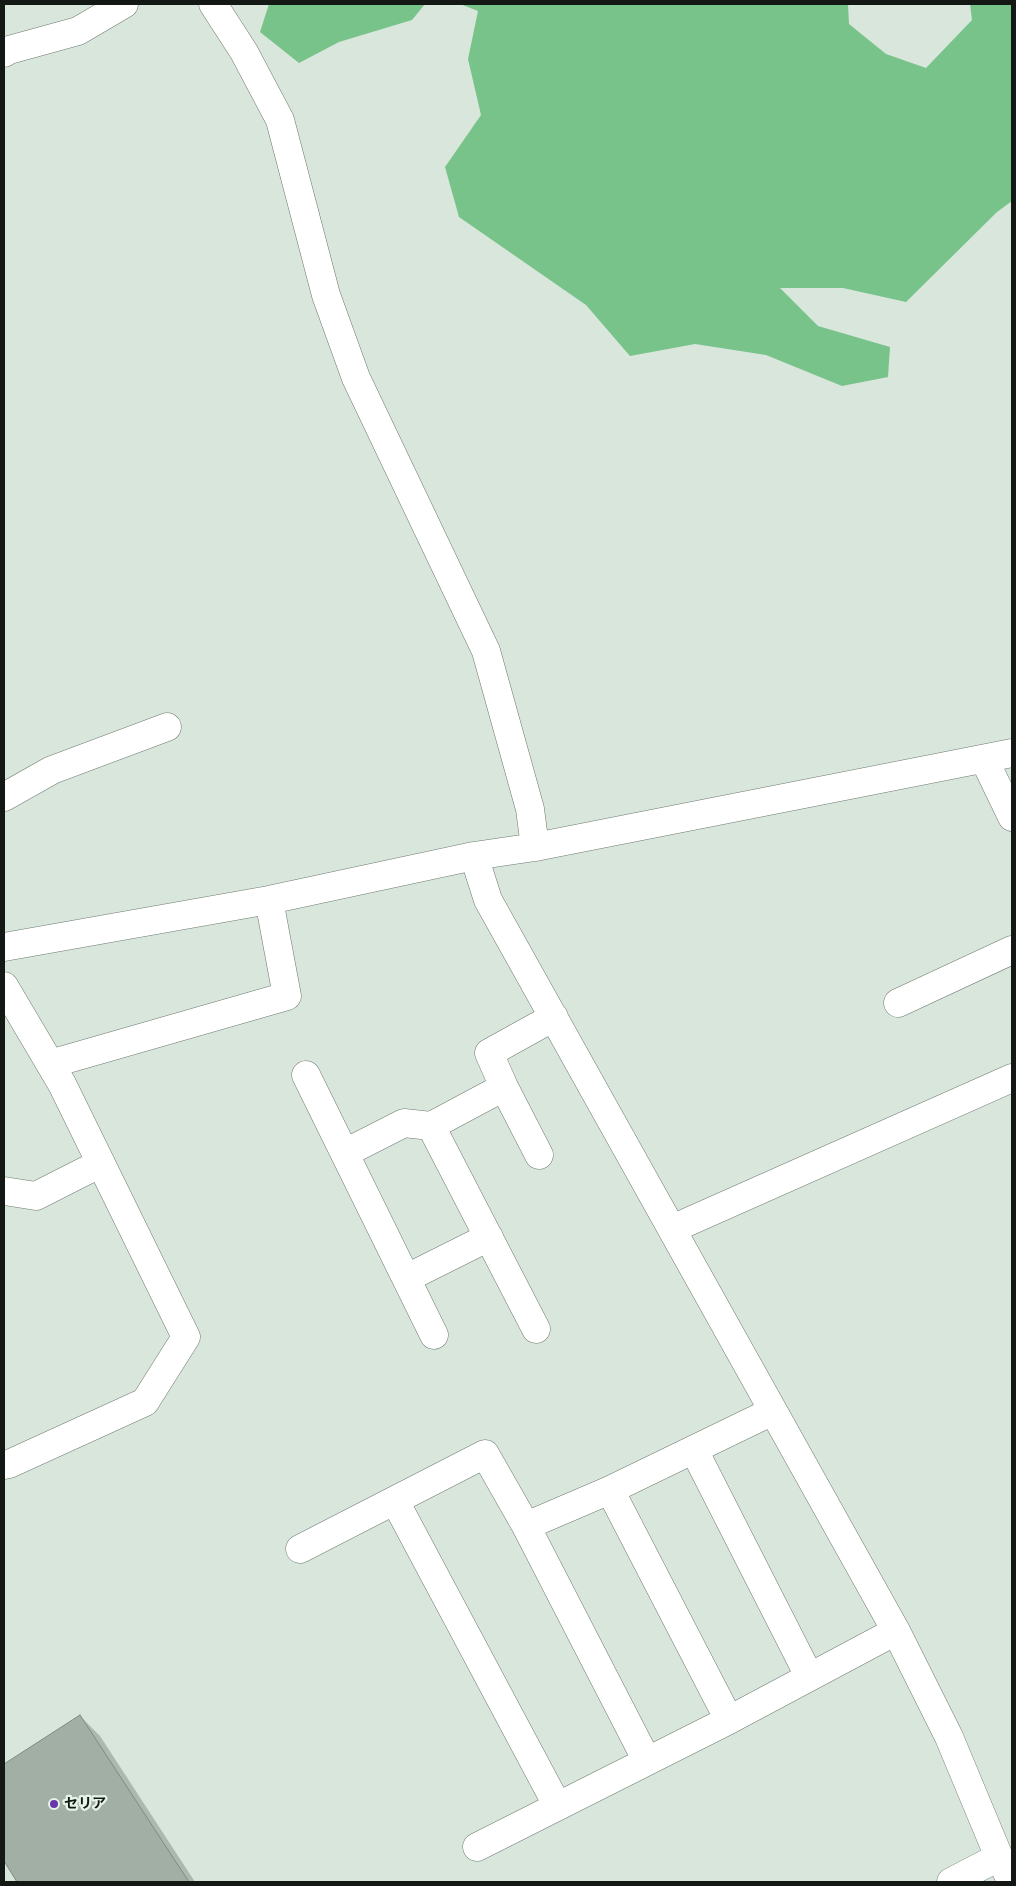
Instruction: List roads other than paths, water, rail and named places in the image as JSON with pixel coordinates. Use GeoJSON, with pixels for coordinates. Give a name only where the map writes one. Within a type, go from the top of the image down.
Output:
{"type":"FeatureCollection","features":[{"type":"Feature","properties":{"kind":"street"},"geometry":{"type":"LineString","coordinates":[[4,53],[78,31],[124,4]]}},
{"type":"Feature","properties":{"kind":"street"},"geometry":{"type":"LineString","coordinates":[[213,4],[244,52],[280,120],[326,296],[356,378],[486,651],[530,809],[535,847]]}},
{"type":"Feature","properties":{"kind":"street"},"geometry":{"type":"LineString","coordinates":[[4,797],[52,770],[167,727]]}},
{"type":"Feature","properties":{"kind":"street"},"geometry":{"type":"LineString","coordinates":[[4,947],[269,900],[474,856],[535,847],[1012,753]]}},
{"type":"Feature","properties":{"kind":"street"},"geometry":{"type":"LineString","coordinates":[[984,759],[1012,817]]}},
{"type":"Feature","properties":{"kind":"street"},"geometry":{"type":"LineString","coordinates":[[474,856],[488,900],[896,1631],[949,1737],[999,1857],[1012,1882]]}},
{"type":"Feature","properties":{"kind":"street"},"geometry":{"type":"LineString","coordinates":[[50,1064],[287,996],[269,900]]}},
{"type":"Feature","properties":{"kind":"street"},"geometry":{"type":"LineString","coordinates":[[898,1003],[1012,950]]}},
{"type":"Feature","properties":{"kind":"street"},"geometry":{"type":"LineString","coordinates":[[4,986],[62,1084],[186,1337],[146,1402],[10,1464],[4,1465]]}},
{"type":"Feature","properties":{"kind":"street"},"geometry":{"type":"LineString","coordinates":[[539,1155],[489,1053],[554,1017]]}},
{"type":"Feature","properties":{"kind":"street"},"geometry":{"type":"LineString","coordinates":[[306,1076],[434,1335]]}},
{"type":"Feature","properties":{"kind":"street"},"geometry":{"type":"LineString","coordinates":[[672,1229],[1012,1078]]}},
{"type":"Feature","properties":{"kind":"street"},"geometry":{"type":"LineString","coordinates":[[345,1153],[404,1123],[431,1126],[504,1087]]}},
{"type":"Feature","properties":{"kind":"street"},"geometry":{"type":"LineString","coordinates":[[431,1126],[536,1329]]}},
{"type":"Feature","properties":{"kind":"street"},"geometry":{"type":"LineString","coordinates":[[4,1191],[36,1196],[101,1163]]}},
{"type":"Feature","properties":{"kind":"street"},"geometry":{"type":"LineString","coordinates":[[407,1278],[489,1237]]}},
{"type":"Feature","properties":{"kind":"street"},"geometry":{"type":"LineString","coordinates":[[526,1526],[610,1490],[773,1411]]}},
{"type":"Feature","properties":{"kind":"street"},"geometry":{"type":"LineString","coordinates":[[694,1450],[809,1676]]}},
{"type":"Feature","properties":{"kind":"street"},"geometry":{"type":"LineString","coordinates":[[300,1548],[485,1454],[526,1526],[646,1762]]}},
{"type":"Feature","properties":{"kind":"street"},"geometry":{"type":"LineString","coordinates":[[610,1490],[729,1720]]}},
{"type":"Feature","properties":{"kind":"street"},"geometry":{"type":"LineString","coordinates":[[395,1501],[557,1805]]}},
{"type":"Feature","properties":{"kind":"street"},"geometry":{"type":"LineString","coordinates":[[477,1847],[557,1805],[729,1720],[896,1631]]}},
{"type":"Feature","properties":{"kind":"street"},"geometry":{"type":"LineString","coordinates":[[951,1882],[999,1857]]}},
{"type":"Feature","properties":{"kind":"place","name":"セリア"},"geometry":{"type":"Point","coordinates":[54,1804]}}]}
